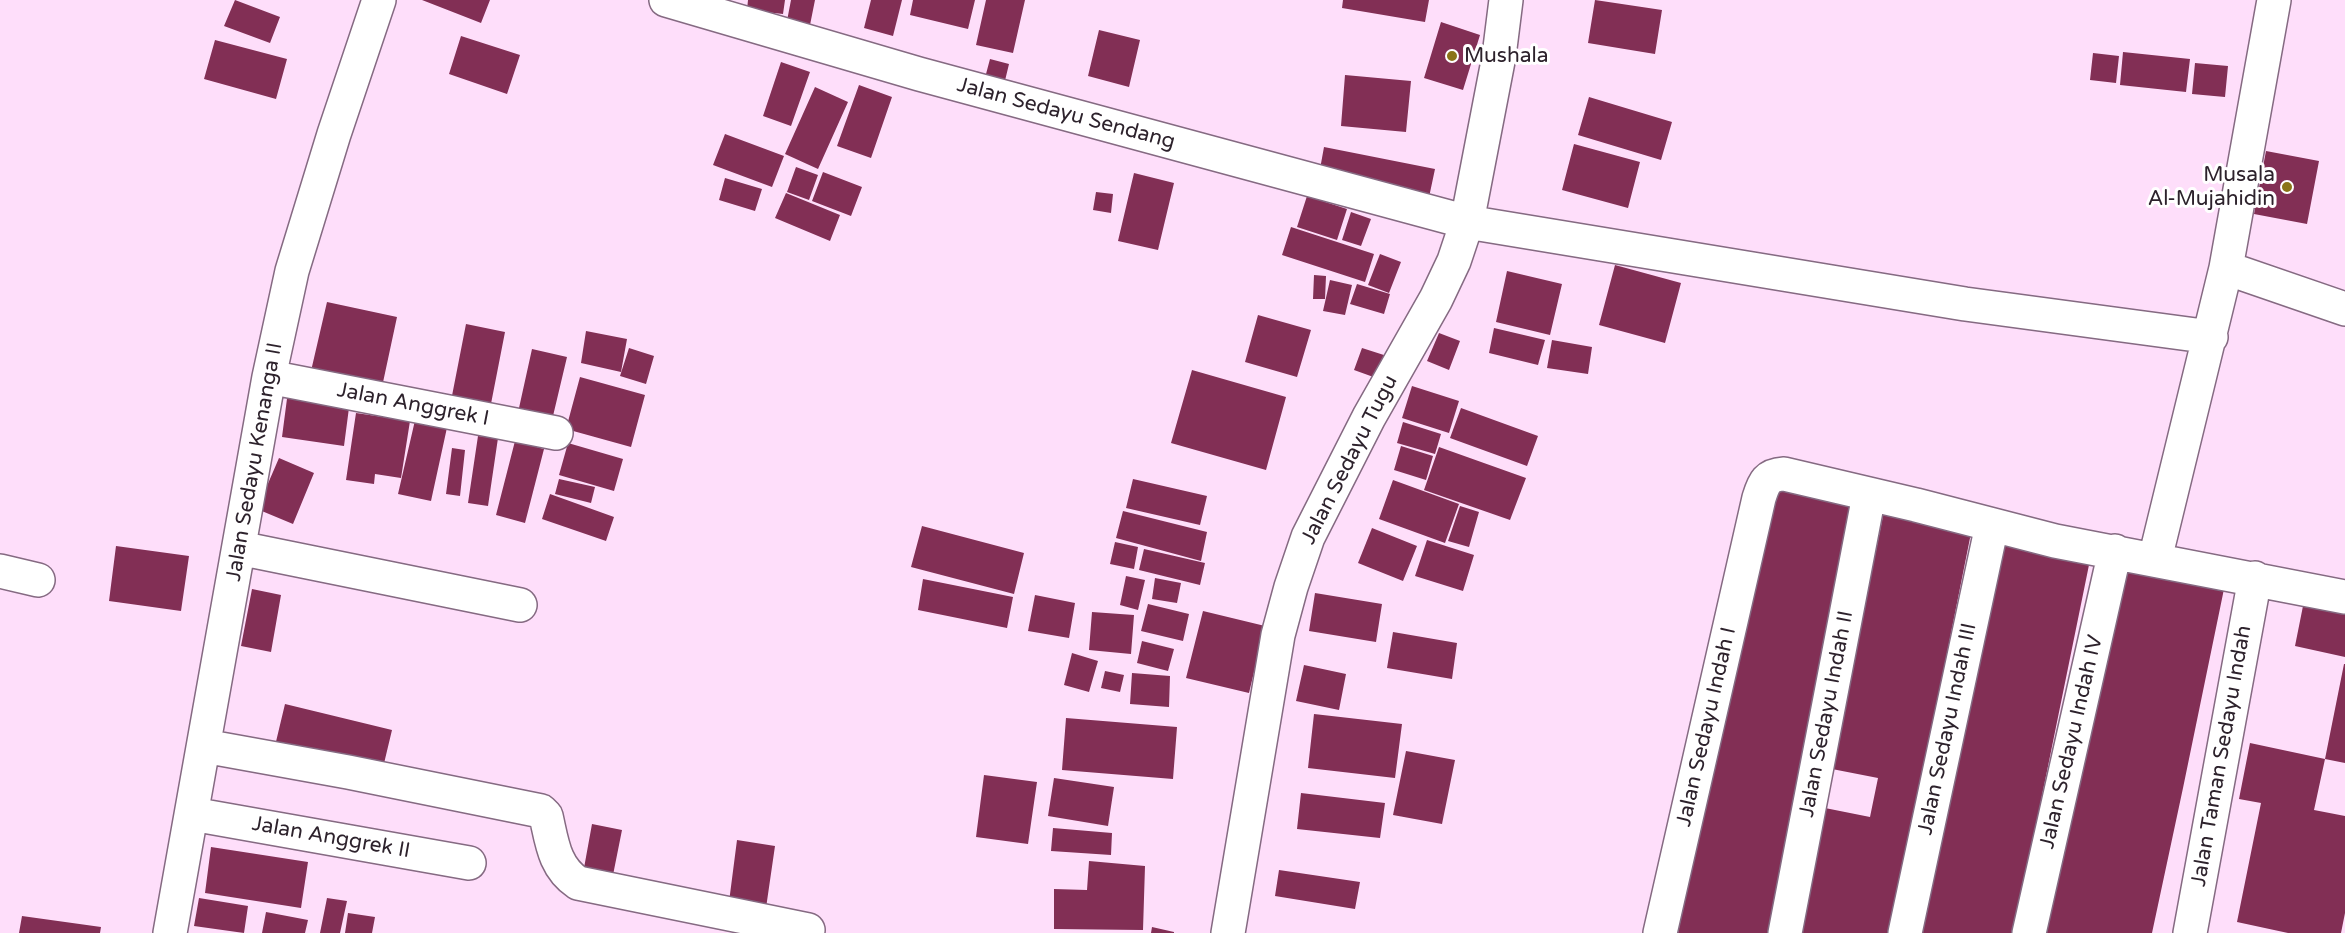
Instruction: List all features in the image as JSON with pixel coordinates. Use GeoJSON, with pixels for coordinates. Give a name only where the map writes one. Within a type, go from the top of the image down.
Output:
{"type":"FeatureCollection","features":[{"type":"Feature","properties":{"kind":"street","name":"Jalan Sedayu Kenanga II"},"geometry":{"type":"LineString","coordinates":[[171,933],[269,378],[298,251],[379,0]]}},
{"type":"Feature","properties":{"kind":"street","name":"Jalan Sedayu Sendang"},"geometry":{"type":"LineString","coordinates":[[666,0],[733,10],[919,74],[1467,222],[1965,304],[2211,337]]}},
{"type":"Feature","properties":{"kind":"street","name":"Jalan Sedayu Tugu"},"geometry":{"type":"LineString","coordinates":[[1228,933],[1278,635],[1291,587],[1308,537],[1369,417],[1436,299],[1454,261],[1467,222],[1499,56],[1506,0]]}},
{"type":"Feature","properties":{"kind":"street"},"geometry":{"type":"LineString","coordinates":[[2155,559],[2211,337],[2226,267],[2274,0]]}},
{"type":"Feature","properties":{"kind":"street"},"geometry":{"type":"LineString","coordinates":[[2226,267],[2345,309]]}},
{"type":"Feature","properties":{"kind":"street","name":"Jalan Anggrek I"},"geometry":{"type":"LineString","coordinates":[[269,378],[556,433]]}},
{"type":"Feature","properties":{"kind":"street","name":"Jalan Sedayu Indah I"},"geometry":{"type":"LineString","coordinates":[[1660,933],[1765,482],[1770,476],[1784,474],[1869,495]]}},
{"type":"Feature","properties":{"kind":"street"},"geometry":{"type":"LineString","coordinates":[[1869,495],[2055,541],[2345,597]]}},
{"type":"Feature","properties":{"kind":"street","name":"Jalan Sedayu Indah II"},"geometry":{"type":"LineString","coordinates":[[1785,933],[1869,495]]}},
{"type":"Feature","properties":{"kind":"street","name":"Jalan Sedayu Indah III"},"geometry":{"type":"LineString","coordinates":[[1905,933],[1992,525]]}},
{"type":"Feature","properties":{"kind":"street"},"geometry":{"type":"LineString","coordinates":[[239,548],[520,605]]}},
{"type":"Feature","properties":{"kind":"street","name":"Jalan Sedayu Indah IV"},"geometry":{"type":"LineString","coordinates":[[2029,933],[2115,551]]}},
{"type":"Feature","properties":{"kind":"street"},"geometry":{"type":"LineString","coordinates":[[0,571],[38,580]]}},
{"type":"Feature","properties":{"kind":"street","name":"Jalan Taman Sedayu Indah"},"geometry":{"type":"LineString","coordinates":[[2190,933],[2255,578]]}},
{"type":"Feature","properties":{"kind":"street"},"geometry":{"type":"LineString","coordinates":[[204,746],[541,811],[546,816],[558,864],[569,877],[578,883],[733,925],[808,930]]}},
{"type":"Feature","properties":{"kind":"street","name":"Jalan Anggrek II"},"geometry":{"type":"LineString","coordinates":[[192,813],[470,863]]}},
{"type":"Feature","properties":{"kind":"building"},"geometry":{"type":"Polygon","coordinates":[[[235,0],[280,17],[270,43],[224,26],[235,0]]]}},
{"type":"Feature","properties":{"kind":"building"},"geometry":{"type":"Polygon","coordinates":[[[422,0],[490,0],[481,23],[422,0]]]}},
{"type":"Feature","properties":{"kind":"building"},"geometry":{"type":"Polygon","coordinates":[[[748,0],[785,0],[783,14],[747,10],[748,0]]]}},
{"type":"Feature","properties":{"kind":"building"},"geometry":{"type":"Polygon","coordinates":[[[791,0],[815,0],[809,30],[786,26],[791,0]]]}},
{"type":"Feature","properties":{"kind":"building"},"geometry":{"type":"Polygon","coordinates":[[[871,0],[902,0],[893,36],[864,28],[871,0]]]}},
{"type":"Feature","properties":{"kind":"building"},"geometry":{"type":"Polygon","coordinates":[[[913,0],[975,0],[968,29],[910,15],[913,0]]]}},
{"type":"Feature","properties":{"kind":"building"},"geometry":{"type":"Polygon","coordinates":[[[986,0],[1025,0],[1013,53],[976,45],[986,0]]]}},
{"type":"Feature","properties":{"kind":"building"},"geometry":{"type":"Polygon","coordinates":[[[1343,0],[1429,0],[1425,22],[1342,8],[1343,0]]]}},
{"type":"Feature","properties":{"kind":"building"},"geometry":{"type":"Polygon","coordinates":[[[1595,0],[1662,10],[1655,54],[1588,43],[1595,0]]]}},
{"type":"Feature","properties":{"kind":"building","name":"Mushala"},"geometry":{"type":"Polygon","coordinates":[[[1441,22],[1480,35],[1463,90],[1424,78],[1441,22]]]}},
{"type":"Feature","properties":{"kind":"building"},"geometry":{"type":"Polygon","coordinates":[[[1099,30],[1140,40],[1129,87],[1088,76],[1099,30]]]}},
{"type":"Feature","properties":{"kind":"building"},"geometry":{"type":"Polygon","coordinates":[[[461,36],[520,55],[507,94],[449,74],[461,36]]]}},
{"type":"Feature","properties":{"kind":"building"},"geometry":{"type":"Polygon","coordinates":[[[215,40],[287,59],[276,99],[204,79],[215,40]]]}},
{"type":"Feature","properties":{"kind":"building"},"geometry":{"type":"Polygon","coordinates":[[[2123,52],[2190,59],[2186,92],[2120,85],[2123,52]]]}},
{"type":"Feature","properties":{"kind":"building"},"geometry":{"type":"Polygon","coordinates":[[[2093,53],[2119,56],[2116,83],[2090,80],[2093,53]]]}},
{"type":"Feature","properties":{"kind":"building"},"geometry":{"type":"Polygon","coordinates":[[[990,59],[1009,64],[1002,93],[982,89],[990,59]]]}},
{"type":"Feature","properties":{"kind":"building"},"geometry":{"type":"Polygon","coordinates":[[[781,62],[810,72],[791,126],[763,116],[781,62]]]}},
{"type":"Feature","properties":{"kind":"building"},"geometry":{"type":"Polygon","coordinates":[[[2195,63],[2228,66],[2225,97],[2192,94],[2195,63]]]}},
{"type":"Feature","properties":{"kind":"building"},"geometry":{"type":"Polygon","coordinates":[[[1345,75],[1411,81],[1406,132],[1341,126],[1345,75]]]}},
{"type":"Feature","properties":{"kind":"building"},"geometry":{"type":"Polygon","coordinates":[[[859,85],[892,97],[871,158],[837,146],[859,85]]]}},
{"type":"Feature","properties":{"kind":"building"},"geometry":{"type":"Polygon","coordinates":[[[815,87],[848,102],[818,169],[785,154],[815,87]]]}},
{"type":"Feature","properties":{"kind":"building"},"geometry":{"type":"Polygon","coordinates":[[[1589,97],[1672,122],[1661,160],[1578,135],[1589,97]]]}},
{"type":"Feature","properties":{"kind":"building"},"geometry":{"type":"Polygon","coordinates":[[[725,134],[784,156],[772,187],[713,165],[725,134]]]}},
{"type":"Feature","properties":{"kind":"building"},"geometry":{"type":"Polygon","coordinates":[[[1574,144],[1640,162],[1628,208],[1562,190],[1574,144]]]}},
{"type":"Feature","properties":{"kind":"building"},"geometry":{"type":"Polygon","coordinates":[[[1324,147],[1435,169],[1428,202],[1318,180],[1324,147]]]}},
{"type":"Feature","properties":{"kind":"building","name":"Musala Al-Mujahidin"},"geometry":{"type":"Polygon","coordinates":[[[2266,151],[2319,161],[2307,224],[2254,214],[2266,151]]]}},
{"type":"Feature","properties":{"kind":"building"},"geometry":{"type":"Polygon","coordinates":[[[796,167],[818,175],[809,200],[787,192],[796,167]]]}},
{"type":"Feature","properties":{"kind":"building"},"geometry":{"type":"Polygon","coordinates":[[[823,172],[862,187],[851,216],[812,201],[823,172]]]}},
{"type":"Feature","properties":{"kind":"building"},"geometry":{"type":"Polygon","coordinates":[[[1134,173],[1174,183],[1158,250],[1118,241],[1134,173]]]}},
{"type":"Feature","properties":{"kind":"building"},"geometry":{"type":"Polygon","coordinates":[[[725,178],[762,189],[755,211],[719,200],[725,178]]]}},
{"type":"Feature","properties":{"kind":"building"},"geometry":{"type":"Polygon","coordinates":[[[1096,192],[1113,194],[1111,213],[1093,210],[1096,192]]]}},
{"type":"Feature","properties":{"kind":"building"},"geometry":{"type":"Polygon","coordinates":[[[786,193],[840,215],[830,241],[775,218],[786,193]]]}},
{"type":"Feature","properties":{"kind":"building"},"geometry":{"type":"Polygon","coordinates":[[[1307,196],[1347,209],[1337,240],[1297,227],[1307,196]]]}},
{"type":"Feature","properties":{"kind":"building"},"geometry":{"type":"Polygon","coordinates":[[[1351,212],[1371,219],[1361,246],[1342,240],[1351,212]]]}},
{"type":"Feature","properties":{"kind":"building"},"geometry":{"type":"Polygon","coordinates":[[[1291,227],[1374,254],[1365,282],[1282,255],[1291,227]]]}},
{"type":"Feature","properties":{"kind":"building"},"geometry":{"type":"Polygon","coordinates":[[[1380,254],[1401,262],[1389,293],[1368,285],[1380,254]]]}},
{"type":"Feature","properties":{"kind":"building"},"geometry":{"type":"Polygon","coordinates":[[[1615,265],[1681,283],[1665,343],[1599,325],[1615,265]]]}},
{"type":"Feature","properties":{"kind":"building"},"geometry":{"type":"Polygon","coordinates":[[[1507,271],[1562,284],[1550,335],[1496,322],[1507,271]]]}},
{"type":"Feature","properties":{"kind":"building"},"geometry":{"type":"Polygon","coordinates":[[[1314,275],[1326,276],[1325,299],[1313,299],[1314,275]]]}},
{"type":"Feature","properties":{"kind":"building"},"geometry":{"type":"Polygon","coordinates":[[[1330,280],[1352,285],[1345,315],[1323,311],[1330,280]]]}},
{"type":"Feature","properties":{"kind":"building"},"geometry":{"type":"Polygon","coordinates":[[[1357,284],[1390,294],[1384,314],[1350,304],[1357,284]]]}},
{"type":"Feature","properties":{"kind":"building"},"geometry":{"type":"Polygon","coordinates":[[[327,302],[397,317],[382,387],[311,371],[327,302]]]}},
{"type":"Feature","properties":{"kind":"building"},"geometry":{"type":"Polygon","coordinates":[[[1258,315],[1311,330],[1297,377],[1245,362],[1258,315]]]}},
{"type":"Feature","properties":{"kind":"building"},"geometry":{"type":"Polygon","coordinates":[[[466,324],[505,332],[489,414],[450,406],[466,324]]]}},
{"type":"Feature","properties":{"kind":"building"},"geometry":{"type":"Polygon","coordinates":[[[1494,328],[1545,340],[1538,365],[1489,353],[1494,328]]]}},
{"type":"Feature","properties":{"kind":"building"},"geometry":{"type":"Polygon","coordinates":[[[586,331],[627,339],[621,372],[581,363],[586,331]]]}},
{"type":"Feature","properties":{"kind":"building"},"geometry":{"type":"Polygon","coordinates":[[[1439,333],[1460,341],[1449,370],[1427,361],[1439,333]]]}},
{"type":"Feature","properties":{"kind":"building"},"geometry":{"type":"Polygon","coordinates":[[[1552,340],[1592,347],[1588,374],[1547,368],[1552,340]]]}},
{"type":"Feature","properties":{"kind":"building"},"geometry":{"type":"Polygon","coordinates":[[[629,348],[654,356],[646,384],[620,376],[629,348]]]}},
{"type":"Feature","properties":{"kind":"building"},"geometry":{"type":"Polygon","coordinates":[[[1362,348],[1387,356],[1379,379],[1354,370],[1362,348]]]}},
{"type":"Feature","properties":{"kind":"building"},"geometry":{"type":"Polygon","coordinates":[[[532,349],[567,357],[553,416],[519,408],[532,349]]]}},
{"type":"Feature","properties":{"kind":"building"},"geometry":{"type":"Polygon","coordinates":[[[1192,370],[1286,397],[1266,470],[1171,443],[1192,370]]]}},
{"type":"Feature","properties":{"kind":"building"},"geometry":{"type":"Polygon","coordinates":[[[580,377],[645,395],[631,447],[566,429],[580,377]]]}},
{"type":"Feature","properties":{"kind":"building"},"geometry":{"type":"Polygon","coordinates":[[[1412,386],[1459,401],[1449,433],[1402,418],[1412,386]]]}},
{"type":"Feature","properties":{"kind":"building"},"geometry":{"type":"Polygon","coordinates":[[[288,391],[350,400],[344,446],[282,437],[288,391]]]}},
{"type":"Feature","properties":{"kind":"building"},"geometry":{"type":"Polygon","coordinates":[[[1461,408],[1538,436],[1527,466],[1450,438],[1461,408]]]}},
{"type":"Feature","properties":{"kind":"building"},"geometry":{"type":"Polygon","coordinates":[[[356,413],[410,421],[401,478],[375,474],[374,484],[346,480],[356,413]]]}},
{"type":"Feature","properties":{"kind":"building"},"geometry":{"type":"Polygon","coordinates":[[[416,416],[448,423],[431,501],[398,494],[416,416]]]}},
{"type":"Feature","properties":{"kind":"building"},"geometry":{"type":"Polygon","coordinates":[[[1403,422],[1441,434],[1435,454],[1397,443],[1403,422]]]}},
{"type":"Feature","properties":{"kind":"building"},"geometry":{"type":"Polygon","coordinates":[[[478,436],[498,438],[488,506],[468,503],[478,436]]]}},
{"type":"Feature","properties":{"kind":"building"},"geometry":{"type":"Polygon","coordinates":[[[515,441],[544,449],[525,523],[496,515],[515,441]]]}},
{"type":"Feature","properties":{"kind":"building"},"geometry":{"type":"Polygon","coordinates":[[[568,443],[623,459],[614,491],[559,475],[568,443]]]}},
{"type":"Feature","properties":{"kind":"building"},"geometry":{"type":"Polygon","coordinates":[[[1401,446],[1433,456],[1426,480],[1394,470],[1401,446]]]}},
{"type":"Feature","properties":{"kind":"building"},"geometry":{"type":"Polygon","coordinates":[[[1439,447],[1526,478],[1510,520],[1424,490],[1439,447]]]}},
{"type":"Feature","properties":{"kind":"building"},"geometry":{"type":"Polygon","coordinates":[[[452,448],[465,450],[460,496],[446,494],[452,448]]]}},
{"type":"Feature","properties":{"kind":"building"},"geometry":{"type":"Polygon","coordinates":[[[279,458],[314,473],[293,524],[257,509],[279,458]]]}},
{"type":"Feature","properties":{"kind":"building"},"geometry":{"type":"Polygon","coordinates":[[[559,479],[595,487],[591,503],[555,494],[559,479]]]}},
{"type":"Feature","properties":{"kind":"building"},"geometry":{"type":"Polygon","coordinates":[[[1133,479],[1207,496],[1200,525],[1126,508],[1133,479]]]}},
{"type":"Feature","properties":{"kind":"building"},"geometry":{"type":"Polygon","coordinates":[[[1393,480],[1459,504],[1445,543],[1379,519],[1393,480]]]}},
{"type":"Feature","properties":{"kind":"building"},"geometry":{"type":"Polygon","coordinates":[[[1772,480],[1858,502],[1769,933],[1678,933],[1772,480]]]}},
{"type":"Feature","properties":{"kind":"building"},"geometry":{"type":"Polygon","coordinates":[[[550,494],[614,517],[606,541],[542,519],[550,494]]]}},
{"type":"Feature","properties":{"kind":"building"},"geometry":{"type":"Polygon","coordinates":[[[1460,506],[1479,512],[1469,547],[1448,541],[1460,506]]]}},
{"type":"Feature","properties":{"kind":"building"},"geometry":{"type":"Polygon","coordinates":[[[1123,511],[1207,532],[1201,561],[1116,538],[1123,511]]]}},
{"type":"Feature","properties":{"kind":"building"},"geometry":{"type":"Polygon","coordinates":[[[1884,511],[1972,528],[1891,933],[1800,933],[1825,808],[1870,817],[1878,778],[1832,769],[1884,511]]]}},
{"type":"Feature","properties":{"kind":"building"},"geometry":{"type":"Polygon","coordinates":[[[922,526],[1024,553],[1014,594],[911,567],[922,526]]]}},
{"type":"Feature","properties":{"kind":"building"},"geometry":{"type":"Polygon","coordinates":[[[1372,528],[1417,546],[1403,581],[1358,563],[1372,528]]]}},
{"type":"Feature","properties":{"kind":"building"},"geometry":{"type":"Polygon","coordinates":[[[1427,540],[1474,555],[1463,591],[1415,576],[1427,540]]]}},
{"type":"Feature","properties":{"kind":"building"},"geometry":{"type":"Polygon","coordinates":[[[1996,540],[2090,560],[2014,933],[1916,933],[1996,540]]]}},
{"type":"Feature","properties":{"kind":"building"},"geometry":{"type":"Polygon","coordinates":[[[1115,542],[1138,547],[1134,569],[1110,564],[1115,542]]]}},
{"type":"Feature","properties":{"kind":"building"},"geometry":{"type":"Polygon","coordinates":[[[116,546],[189,556],[181,611],[109,601],[116,546]]]}},
{"type":"Feature","properties":{"kind":"building"},"geometry":{"type":"Polygon","coordinates":[[[1144,549],[1205,563],[1200,585],[1139,570],[1144,549]]]}},
{"type":"Feature","properties":{"kind":"building"},"geometry":{"type":"Polygon","coordinates":[[[2115,566],[2224,589],[2183,788],[2152,933],[2039,933],[2115,566]]]}},
{"type":"Feature","properties":{"kind":"building"},"geometry":{"type":"Polygon","coordinates":[[[1126,576],[1145,580],[1138,610],[1120,605],[1126,576]]]}},
{"type":"Feature","properties":{"kind":"building"},"geometry":{"type":"Polygon","coordinates":[[[1155,578],[1181,583],[1177,603],[1152,599],[1155,578]]]}},
{"type":"Feature","properties":{"kind":"building"},"geometry":{"type":"Polygon","coordinates":[[[923,579],[1013,597],[1007,628],[918,610],[923,579]]]}},
{"type":"Feature","properties":{"kind":"building"},"geometry":{"type":"Polygon","coordinates":[[[252,589],[281,595],[271,652],[241,646],[252,589]]]}},
{"type":"Feature","properties":{"kind":"building"},"geometry":{"type":"Polygon","coordinates":[[[1315,593],[1382,604],[1376,642],[1309,631],[1315,593]]]}},
{"type":"Feature","properties":{"kind":"building"},"geometry":{"type":"Polygon","coordinates":[[[1035,595],[1075,603],[1069,638],[1028,631],[1035,595]]]}},
{"type":"Feature","properties":{"kind":"building"},"geometry":{"type":"Polygon","coordinates":[[[2305,596],[2345,604],[2345,657],[2295,646],[2305,596]]]}},
{"type":"Feature","properties":{"kind":"building"},"geometry":{"type":"Polygon","coordinates":[[[1148,604],[1189,614],[1183,641],[1141,631],[1148,604]]]}},
{"type":"Feature","properties":{"kind":"building"},"geometry":{"type":"Polygon","coordinates":[[[1203,611],[1265,626],[1249,693],[1186,678],[1203,611]]]}},
{"type":"Feature","properties":{"kind":"building"},"geometry":{"type":"Polygon","coordinates":[[[1092,612],[1134,615],[1131,654],[1089,650],[1092,612]]]}},
{"type":"Feature","properties":{"kind":"building"},"geometry":{"type":"Polygon","coordinates":[[[1393,632],[1457,643],[1452,679],[1387,668],[1393,632]]]}},
{"type":"Feature","properties":{"kind":"building"},"geometry":{"type":"Polygon","coordinates":[[[1142,641],[1174,649],[1168,671],[1137,663],[1142,641]]]}},
{"type":"Feature","properties":{"kind":"building"},"geometry":{"type":"Polygon","coordinates":[[[1072,653],[1098,661],[1089,692],[1064,685],[1072,653]]]}},
{"type":"Feature","properties":{"kind":"building"},"geometry":{"type":"Polygon","coordinates":[[[2345,664],[2345,763],[2325,759],[2345,664]]]}},
{"type":"Feature","properties":{"kind":"building"},"geometry":{"type":"Polygon","coordinates":[[[1304,665],[1346,674],[1339,710],[1296,701],[1304,665]]]}},
{"type":"Feature","properties":{"kind":"building"},"geometry":{"type":"Polygon","coordinates":[[[1105,671],[1124,675],[1120,692],[1101,688],[1105,671]]]}},
{"type":"Feature","properties":{"kind":"building"},"geometry":{"type":"Polygon","coordinates":[[[1132,673],[1170,676],[1169,707],[1130,704],[1132,673]]]}},
{"type":"Feature","properties":{"kind":"building"},"geometry":{"type":"Polygon","coordinates":[[[285,704],[392,730],[381,776],[274,750],[285,704]]]}},
{"type":"Feature","properties":{"kind":"building"},"geometry":{"type":"Polygon","coordinates":[[[1314,714],[1402,724],[1395,778],[1308,768],[1314,714]]]}},
{"type":"Feature","properties":{"kind":"building"},"geometry":{"type":"Polygon","coordinates":[[[1066,718],[1177,727],[1173,779],[1062,770],[1066,718]]]}},
{"type":"Feature","properties":{"kind":"building"},"geometry":{"type":"Polygon","coordinates":[[[2250,743],[2325,759],[2314,810],[2345,816],[2345,913],[2341,933],[2288,933],[2237,922],[2261,803],[2239,799],[2250,743]]]}},
{"type":"Feature","properties":{"kind":"building"},"geometry":{"type":"Polygon","coordinates":[[[1406,751],[1455,760],[1442,824],[1393,815],[1406,751]]]}},
{"type":"Feature","properties":{"kind":"building"},"geometry":{"type":"Polygon","coordinates":[[[984,775],[1037,782],[1028,844],[976,837],[984,775]]]}},
{"type":"Feature","properties":{"kind":"building"},"geometry":{"type":"Polygon","coordinates":[[[1054,778],[1114,787],[1108,826],[1048,816],[1054,778]]]}},
{"type":"Feature","properties":{"kind":"building"},"geometry":{"type":"Polygon","coordinates":[[[1301,793],[1385,803],[1380,838],[1297,829],[1301,793]]]}},
{"type":"Feature","properties":{"kind":"building"},"geometry":{"type":"Polygon","coordinates":[[[592,824],[622,830],[611,885],[582,879],[592,824]]]}},
{"type":"Feature","properties":{"kind":"building"},"geometry":{"type":"Polygon","coordinates":[[[1053,828],[1112,833],[1111,855],[1051,851],[1053,828]]]}},
{"type":"Feature","properties":{"kind":"building"},"geometry":{"type":"Polygon","coordinates":[[[737,840],[775,846],[766,908],[729,902],[737,840]]]}},
{"type":"Feature","properties":{"kind":"building"},"geometry":{"type":"Polygon","coordinates":[[[211,847],[308,862],[301,908],[205,893],[211,847]]]}},
{"type":"Feature","properties":{"kind":"building"},"geometry":{"type":"Polygon","coordinates":[[[1089,861],[1145,866],[1143,930],[1054,929],[1054,889],[1087,890],[1089,861]]]}},
{"type":"Feature","properties":{"kind":"building"},"geometry":{"type":"Polygon","coordinates":[[[1279,870],[1360,882],[1355,909],[1275,896],[1279,870]]]}},
{"type":"Feature","properties":{"kind":"building"},"geometry":{"type":"Polygon","coordinates":[[[199,898],[248,906],[244,933],[194,926],[199,898]]]}},
{"type":"Feature","properties":{"kind":"building"},"geometry":{"type":"Polygon","coordinates":[[[327,898],[347,901],[340,933],[320,933],[327,898]]]}},
{"type":"Feature","properties":{"kind":"building"},"geometry":{"type":"Polygon","coordinates":[[[266,912],[308,920],[305,933],[262,933],[266,912]]]}},
{"type":"Feature","properties":{"kind":"building"},"geometry":{"type":"Polygon","coordinates":[[[348,913],[375,917],[372,933],[345,933],[348,913]]]}},
{"type":"Feature","properties":{"kind":"building"},"geometry":{"type":"Polygon","coordinates":[[[22,916],[101,927],[100,933],[19,933],[22,916]]]}},
{"type":"Feature","properties":{"kind":"building"},"geometry":{"type":"Polygon","coordinates":[[[1152,927],[1174,932],[1174,933],[1151,933],[1152,927]]]}},
{"type":"Feature","properties":{"kind":"place","name":"Mushala"},"geometry":{"type":"Point","coordinates":[1452,56]}},
{"type":"Feature","properties":{"kind":"place","name":"Musala Al-Mujahidin"},"geometry":{"type":"Point","coordinates":[2287,187]}}]}
